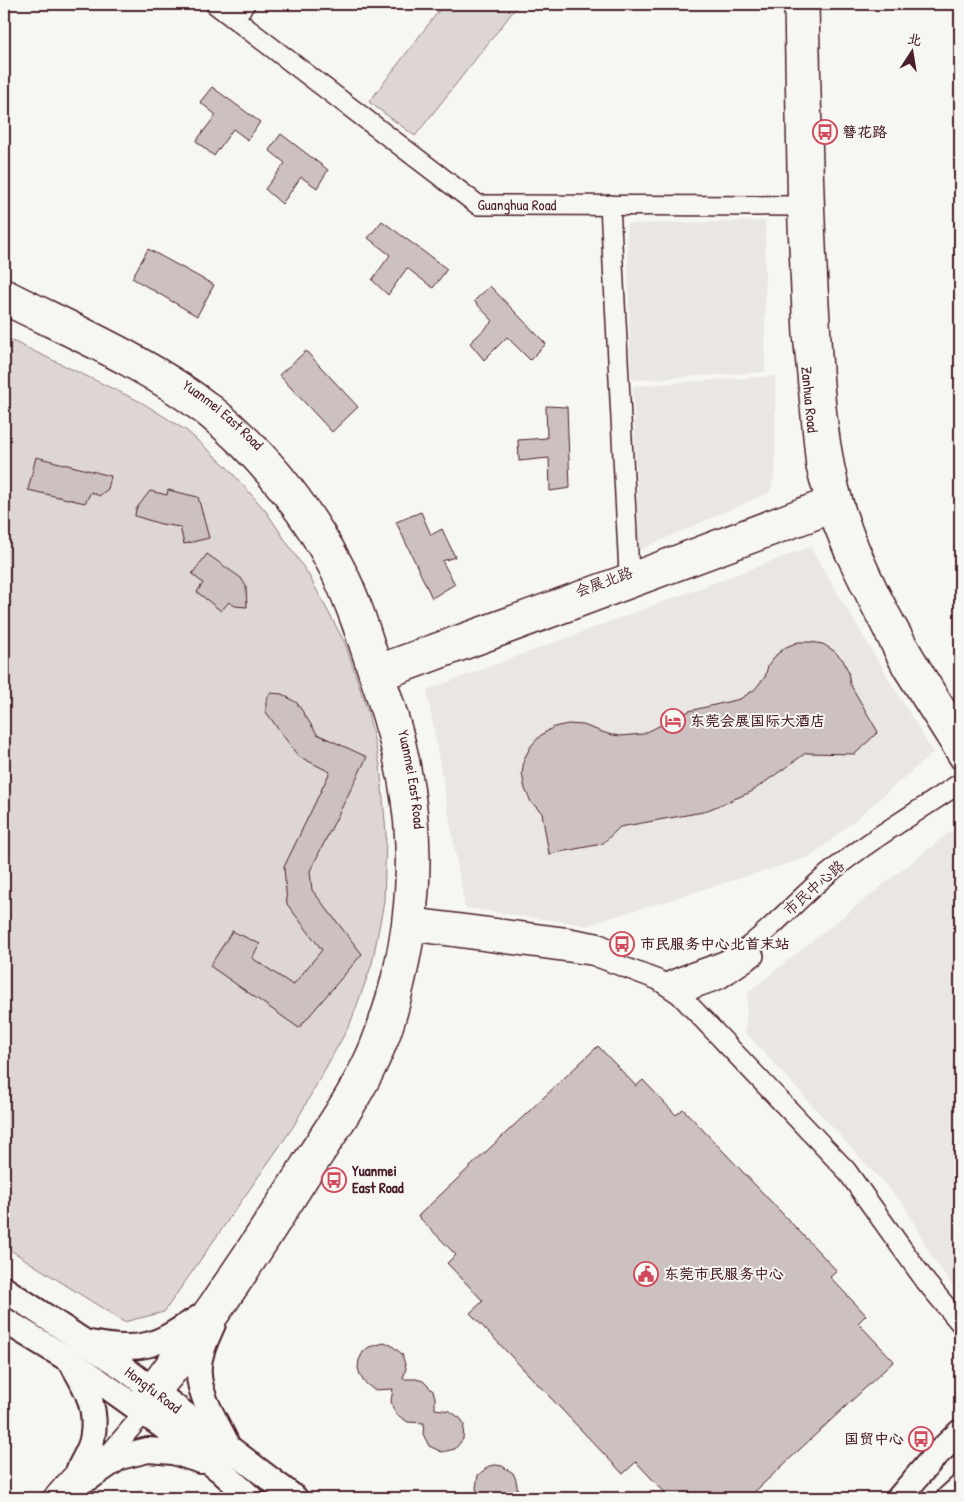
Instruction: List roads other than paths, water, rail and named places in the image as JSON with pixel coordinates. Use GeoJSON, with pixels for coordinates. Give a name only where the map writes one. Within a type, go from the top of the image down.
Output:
{"type":"FeatureCollection","features":[{"type":"Feature","properties":{"kind":"main road","name":"Hongfu Road"},"geometry":{"type":"LineString","coordinates":[[4,1289],[153,1390],[295,1498]]}},
{"type":"Feature","properties":{"kind":"main road","name":"Hongfu Road"},"geometry":{"type":"LineString","coordinates":[[4,1320],[71,1361],[138,1409],[221,1470],[251,1498]]}},
{"type":"Feature","properties":{"kind":"main road"},"geometry":{"type":"LineString","coordinates":[[84,1342],[135,1348],[152,1344],[205,1321],[203,1348],[199,1367],[202,1391],[229,1448]]}},
{"type":"Feature","properties":{"kind":"main road"},"geometry":{"type":"LineString","coordinates":[[71,1361],[87,1389],[95,1415],[92,1442],[84,1473]]}},
{"type":"Feature","properties":{"kind":"main road"},"geometry":{"type":"LineString","coordinates":[[898,1498],[932,1458],[960,1432]]}},
{"type":"Feature","properties":{"kind":"main road"},"geometry":{"type":"LineString","coordinates":[[84,1473],[120,1457],[148,1450],[174,1452],[221,1470]]}},
{"type":"Feature","properties":{"kind":"main road"},"geometry":{"type":"LineString","coordinates":[[950,1498],[960,1488]]}},
{"type":"Feature","properties":{"kind":"street","name":"Guanghua Road"},"geometry":{"type":"LineString","coordinates":[[215,4],[240,11],[478,204],[798,206]]}},
{"type":"Feature","properties":{"kind":"street","name":"Zanhua Road"},"geometry":{"type":"LineString","coordinates":[[794,4],[798,206],[803,334],[816,466],[917,662],[960,730]]}},
{"type":"Feature","properties":{"kind":"street","name":"Zanhua Road"},"geometry":{"type":"LineString","coordinates":[[809,4],[814,226],[820,333],[825,396],[833,455],[835,504],[844,552],[903,670],[960,760]]}},
{"type":"Feature","properties":{"kind":"street"},"geometry":{"type":"LineString","coordinates":[[610,205],[629,573]]}},
{"type":"Feature","properties":{"kind":"street","name":"Yuanmei East Road"},"geometry":{"type":"LineString","coordinates":[[4,288],[154,365],[215,406],[244,432],[298,492],[344,564],[364,611],[377,673]]}},
{"type":"Feature","properties":{"kind":"street","name":"Yuanmei East Road"},"geometry":{"type":"LineString","coordinates":[[4,305],[147,378],[205,418],[234,443],[286,501],[325,563],[377,673],[408,751],[416,796],[421,842],[421,887],[409,924],[396,1017],[385,1049],[355,1106],[276,1232],[205,1321],[179,1370],[153,1390],[84,1473],[52,1498]]}},
{"type":"Feature","properties":{"kind":"street","name":"会展北路"},"geometry":{"type":"LineString","coordinates":[[377,673],[629,573],[835,504]]}},
{"type":"Feature","properties":{"kind":"street","name":"会展北路"},"geometry":{"type":"LineString","coordinates":[[377,673],[835,504]]}},
{"type":"Feature","properties":{"kind":"street","name":"市民中心路"},"geometry":{"type":"LineString","coordinates":[[678,986],[744,949],[852,855],[960,783]]}},
{"type":"Feature","properties":{"kind":"street","name":"市民中心路"},"geometry":{"type":"LineString","coordinates":[[678,986],[720,978],[751,959],[860,864],[960,799]]}},
{"type":"Feature","properties":{"kind":"street"},"geometry":{"type":"LineString","coordinates":[[409,924],[570,938],[597,944],[678,986],[854,1165],[920,1257],[960,1308]]}},
{"type":"Feature","properties":{"kind":"street"},"geometry":{"type":"LineString","coordinates":[[678,986],[846,1170],[926,1282],[960,1323]]}},
{"type":"Feature","properties":{"kind":"street","name":"Yuanmei East Road"},"geometry":{"type":"LineString","coordinates":[[71,1498],[84,1473]]}},
{"type":"Feature","properties":{"kind":"place","name":"簪花路"},"geometry":{"type":"Point","coordinates":[825,132]}},
{"type":"Feature","properties":{"kind":"place","name":"东莞会展国际大酒店"},"geometry":{"type":"Point","coordinates":[673,721]}},
{"type":"Feature","properties":{"kind":"place","name":"市民服务中心北首末站"},"geometry":{"type":"Point","coordinates":[622,944]}},
{"type":"Feature","properties":{"kind":"place","name":"Yuanmei East Road"},"geometry":{"type":"Point","coordinates":[334,1180]}},
{"type":"Feature","properties":{"kind":"place","name":"东莞市民服务中心"},"geometry":{"type":"Point","coordinates":[646,1274]}},
{"type":"Feature","properties":{"kind":"place","name":"国贸中心"},"geometry":{"type":"Point","coordinates":[921,1439]}}]}
